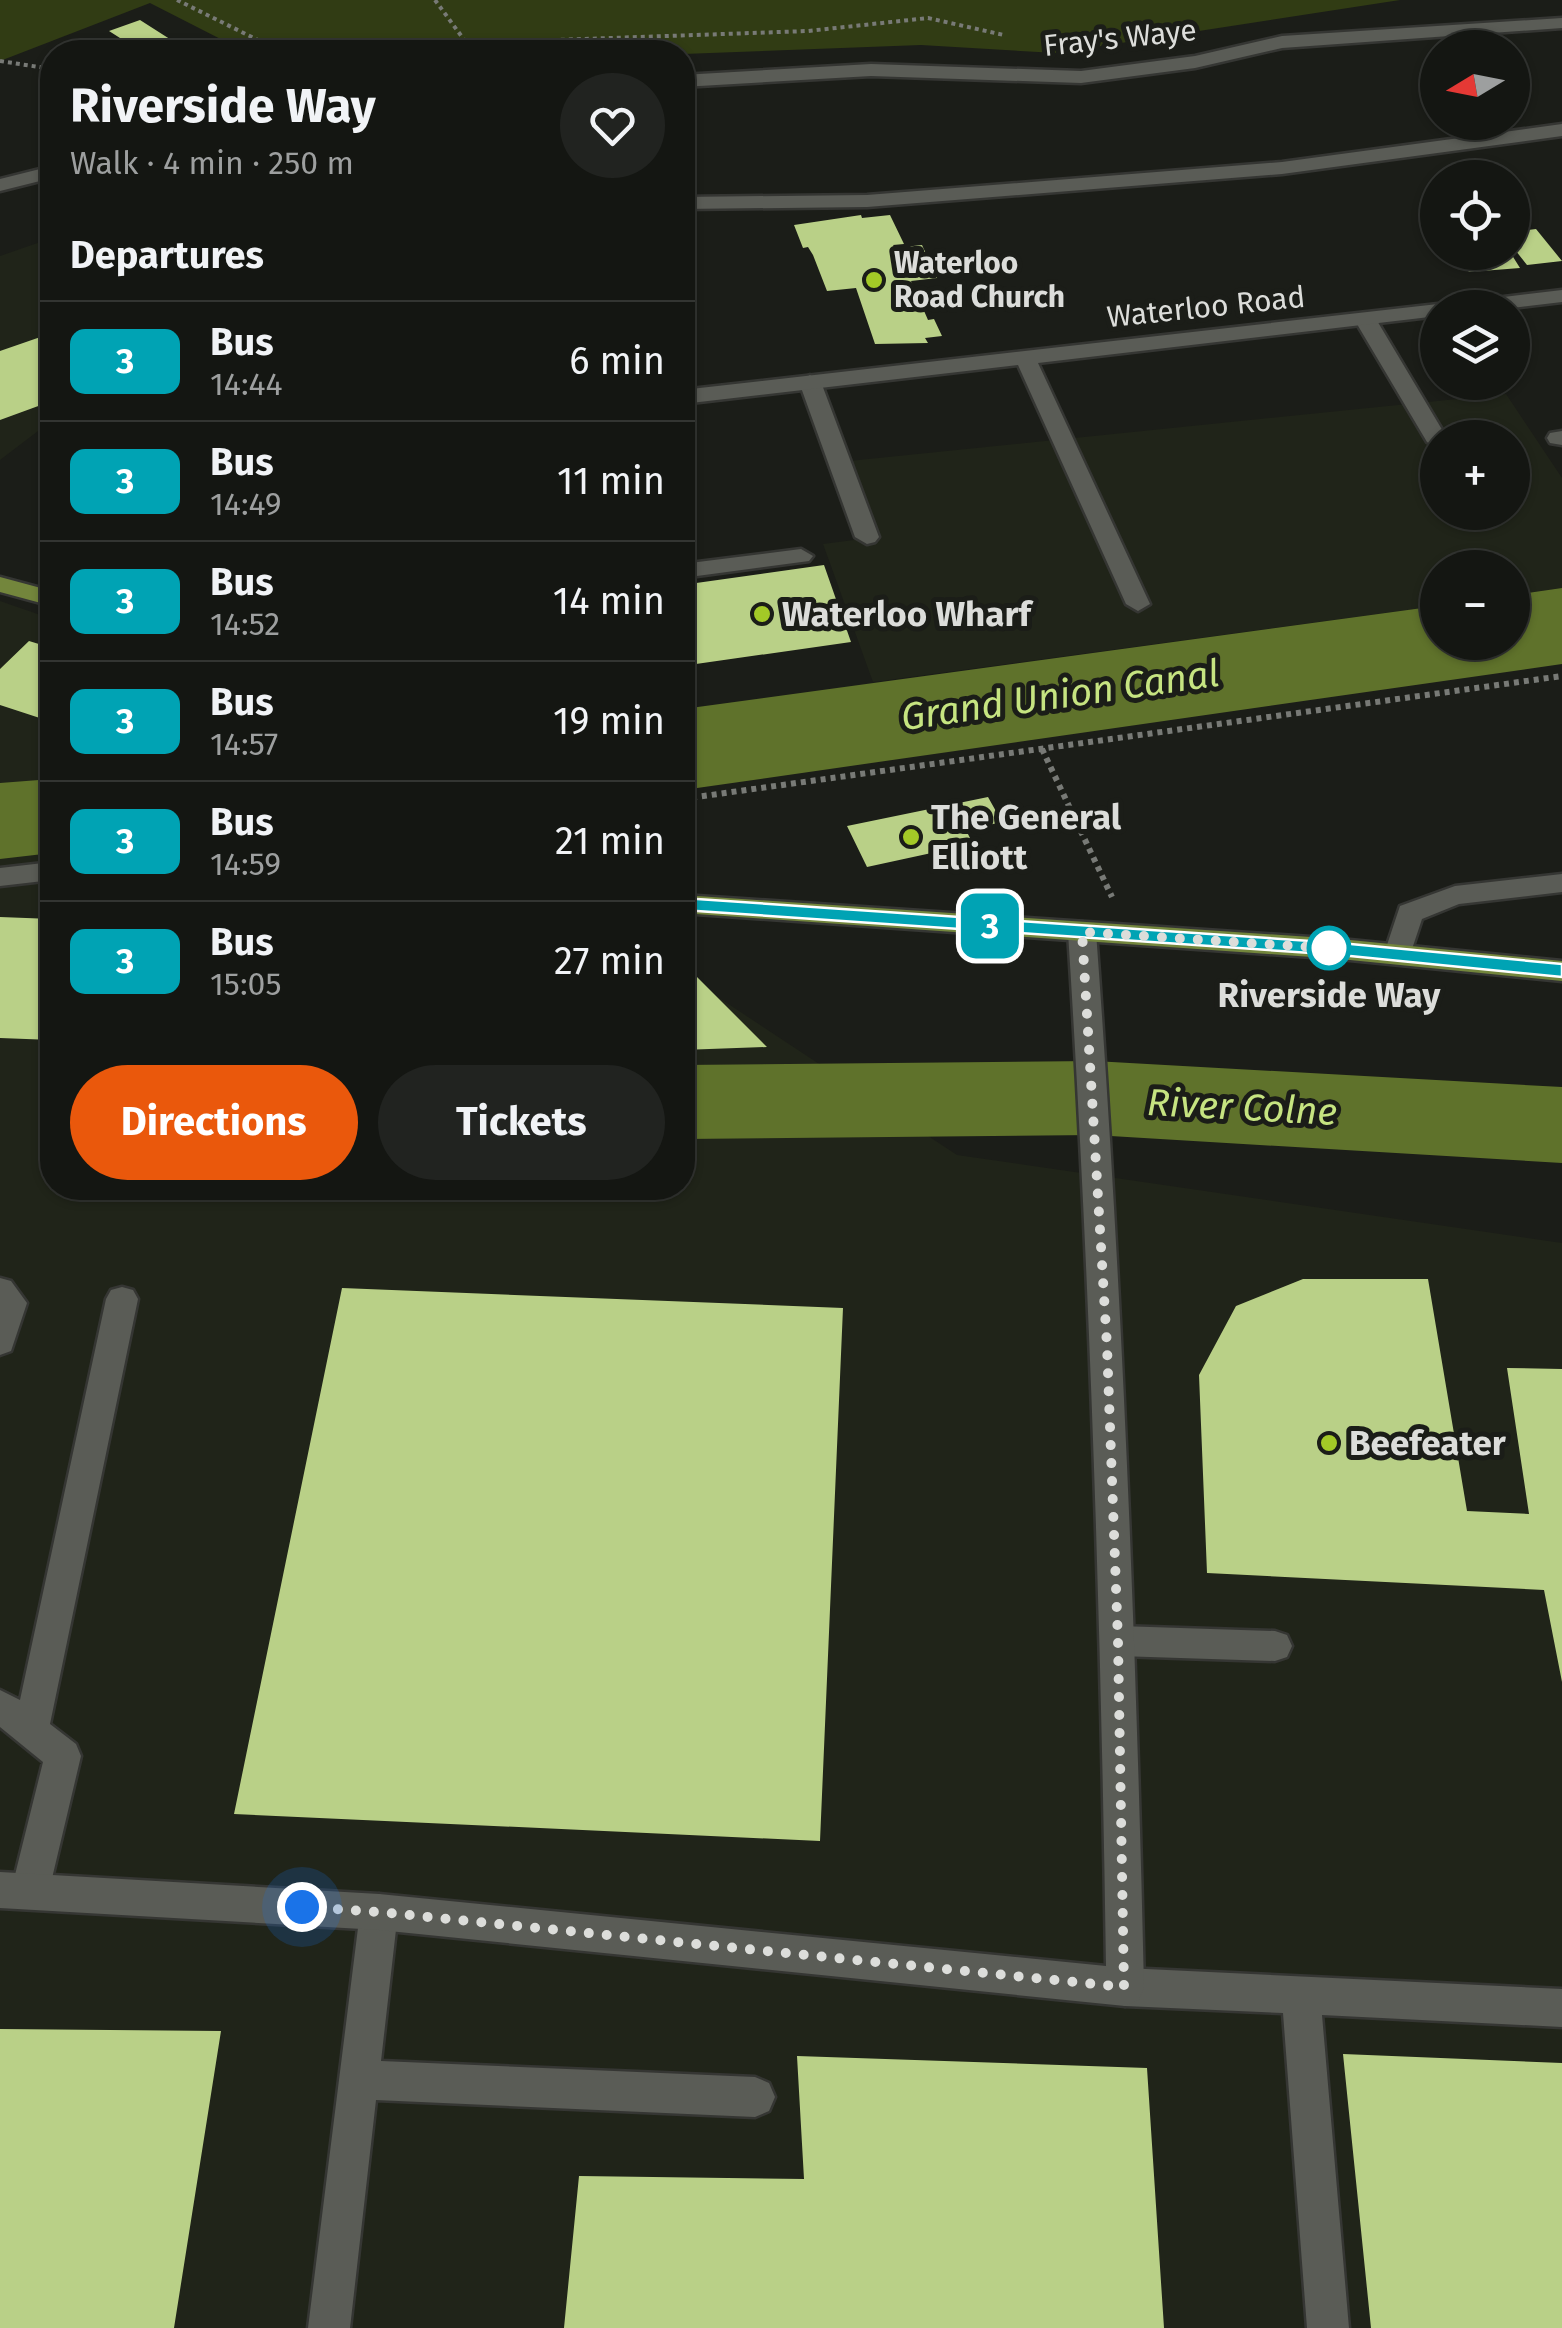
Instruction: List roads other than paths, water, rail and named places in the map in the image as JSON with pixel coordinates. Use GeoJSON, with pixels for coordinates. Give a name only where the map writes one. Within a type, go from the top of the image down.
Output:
{"type":"FeatureCollection","features":[{"type":"Feature","properties":{"kind":"main road"},"geometry":{"type":"LineString","coordinates":[[0,584],[40,596]]}},
{"type":"Feature","properties":{"kind":"main road"},"geometry":{"type":"LineString","coordinates":[[695,905],[1398,954],[1562,971]]}},
{"type":"Feature","properties":{"kind":"street","name":"Fray's Waye"},"geometry":{"type":"LineString","coordinates":[[695,80],[871,70],[1082,78],[1195,62],[1282,42],[1562,23]]}},
{"type":"Feature","properties":{"kind":"street"},"geometry":{"type":"LineString","coordinates":[[695,203],[867,201],[1282,168],[1562,130]]}},
{"type":"Feature","properties":{"kind":"street"},"geometry":{"type":"LineString","coordinates":[[0,185],[40,175]]}},
{"type":"Feature","properties":{"kind":"street"},"geometry":{"type":"LineString","coordinates":[[1530,300],[1562,296]]}},
{"type":"Feature","properties":{"kind":"street","name":"Waterloo Road"},"geometry":{"type":"LineString","coordinates":[[695,395],[1420,312]]}},
{"type":"Feature","properties":{"kind":"street"},"geometry":{"type":"LineString","coordinates":[[1365,319],[1425,420]]}},
{"type":"Feature","properties":{"kind":"street"},"geometry":{"type":"LineString","coordinates":[[1025,357],[1138,604]]}},
{"type":"Feature","properties":{"kind":"street"},"geometry":{"type":"LineString","coordinates":[[810,382],[867,537]]}},
{"type":"Feature","properties":{"kind":"street"},"geometry":{"type":"LineString","coordinates":[[695,569],[801,556]]}},
{"type":"Feature","properties":{"kind":"street"},"geometry":{"type":"LineString","coordinates":[[0,876],[40,872]]}},
{"type":"Feature","properties":{"kind":"street"},"geometry":{"type":"LineString","coordinates":[[1398,954],[1410,913],[1455,894],[1562,883]]}},
{"type":"Feature","properties":{"kind":"street"},"geometry":{"type":"LineString","coordinates":[[1082,932],[1102,1236],[1118,1641],[1124,1987]]}},
{"type":"Feature","properties":{"kind":"street"},"geometry":{"type":"LineString","coordinates":[[0,1290],[11,1303],[0,1342]]}},
{"type":"Feature","properties":{"kind":"street"},"geometry":{"type":"LineString","coordinates":[[31,1731],[122,1300]]}},
{"type":"Feature","properties":{"kind":"street"},"geometry":{"type":"LineString","coordinates":[[1118,1641],[1275,1646]]}},
{"type":"Feature","properties":{"kind":"street"},"geometry":{"type":"LineString","coordinates":[[0,1706],[63,1756],[15,1890],[379,1912],[1124,1987],[1562,2008]]}},
{"type":"Feature","properties":{"kind":"street"},"geometry":{"type":"LineString","coordinates":[[329,2328],[379,1912]]}},
{"type":"Feature","properties":{"kind":"street"},"geometry":{"type":"LineString","coordinates":[[1301,1998],[1328,2328]]}},
{"type":"Feature","properties":{"kind":"street"},"geometry":{"type":"LineString","coordinates":[[358,2080],[755,2096]]}},
{"type":"Feature","properties":{"kind":"water","name":"Grand Union Canal"},"geometry":{"type":"Polygon","coordinates":[[[1562,588],[1562,664],[695,788],[695,707],[1420,608],[1420,660],[1530,660],[1530,593],[1562,588]]]}},
{"type":"Feature","properties":{"kind":"water"},"geometry":{"type":"Polygon","coordinates":[[[40,780],[40,854],[0,859],[0,783],[40,780]]]}},
{"type":"Feature","properties":{"kind":"waterway","name":"River Colne"},"geometry":{"type":"LineString","coordinates":[[695,1102],[1094,1098],[1562,1125]]}},
{"type":"Feature","properties":{"kind":"place","name":"Waterloo Road Church"},"geometry":{"type":"Point","coordinates":[874,280]}},
{"type":"Feature","properties":{"kind":"place","name":"Waterloo Wharf"},"geometry":{"type":"Point","coordinates":[762,614]}},
{"type":"Feature","properties":{"kind":"place","name":"The General Elliott"},"geometry":{"type":"Point","coordinates":[911,837]}},
{"type":"Feature","properties":{"kind":"place","name":"Riverside Way"},"geometry":{"type":"Point","coordinates":[1329,948]}},
{"type":"Feature","properties":{"kind":"place","name":"Beefeater"},"geometry":{"type":"Point","coordinates":[1329,1443]}}]}
